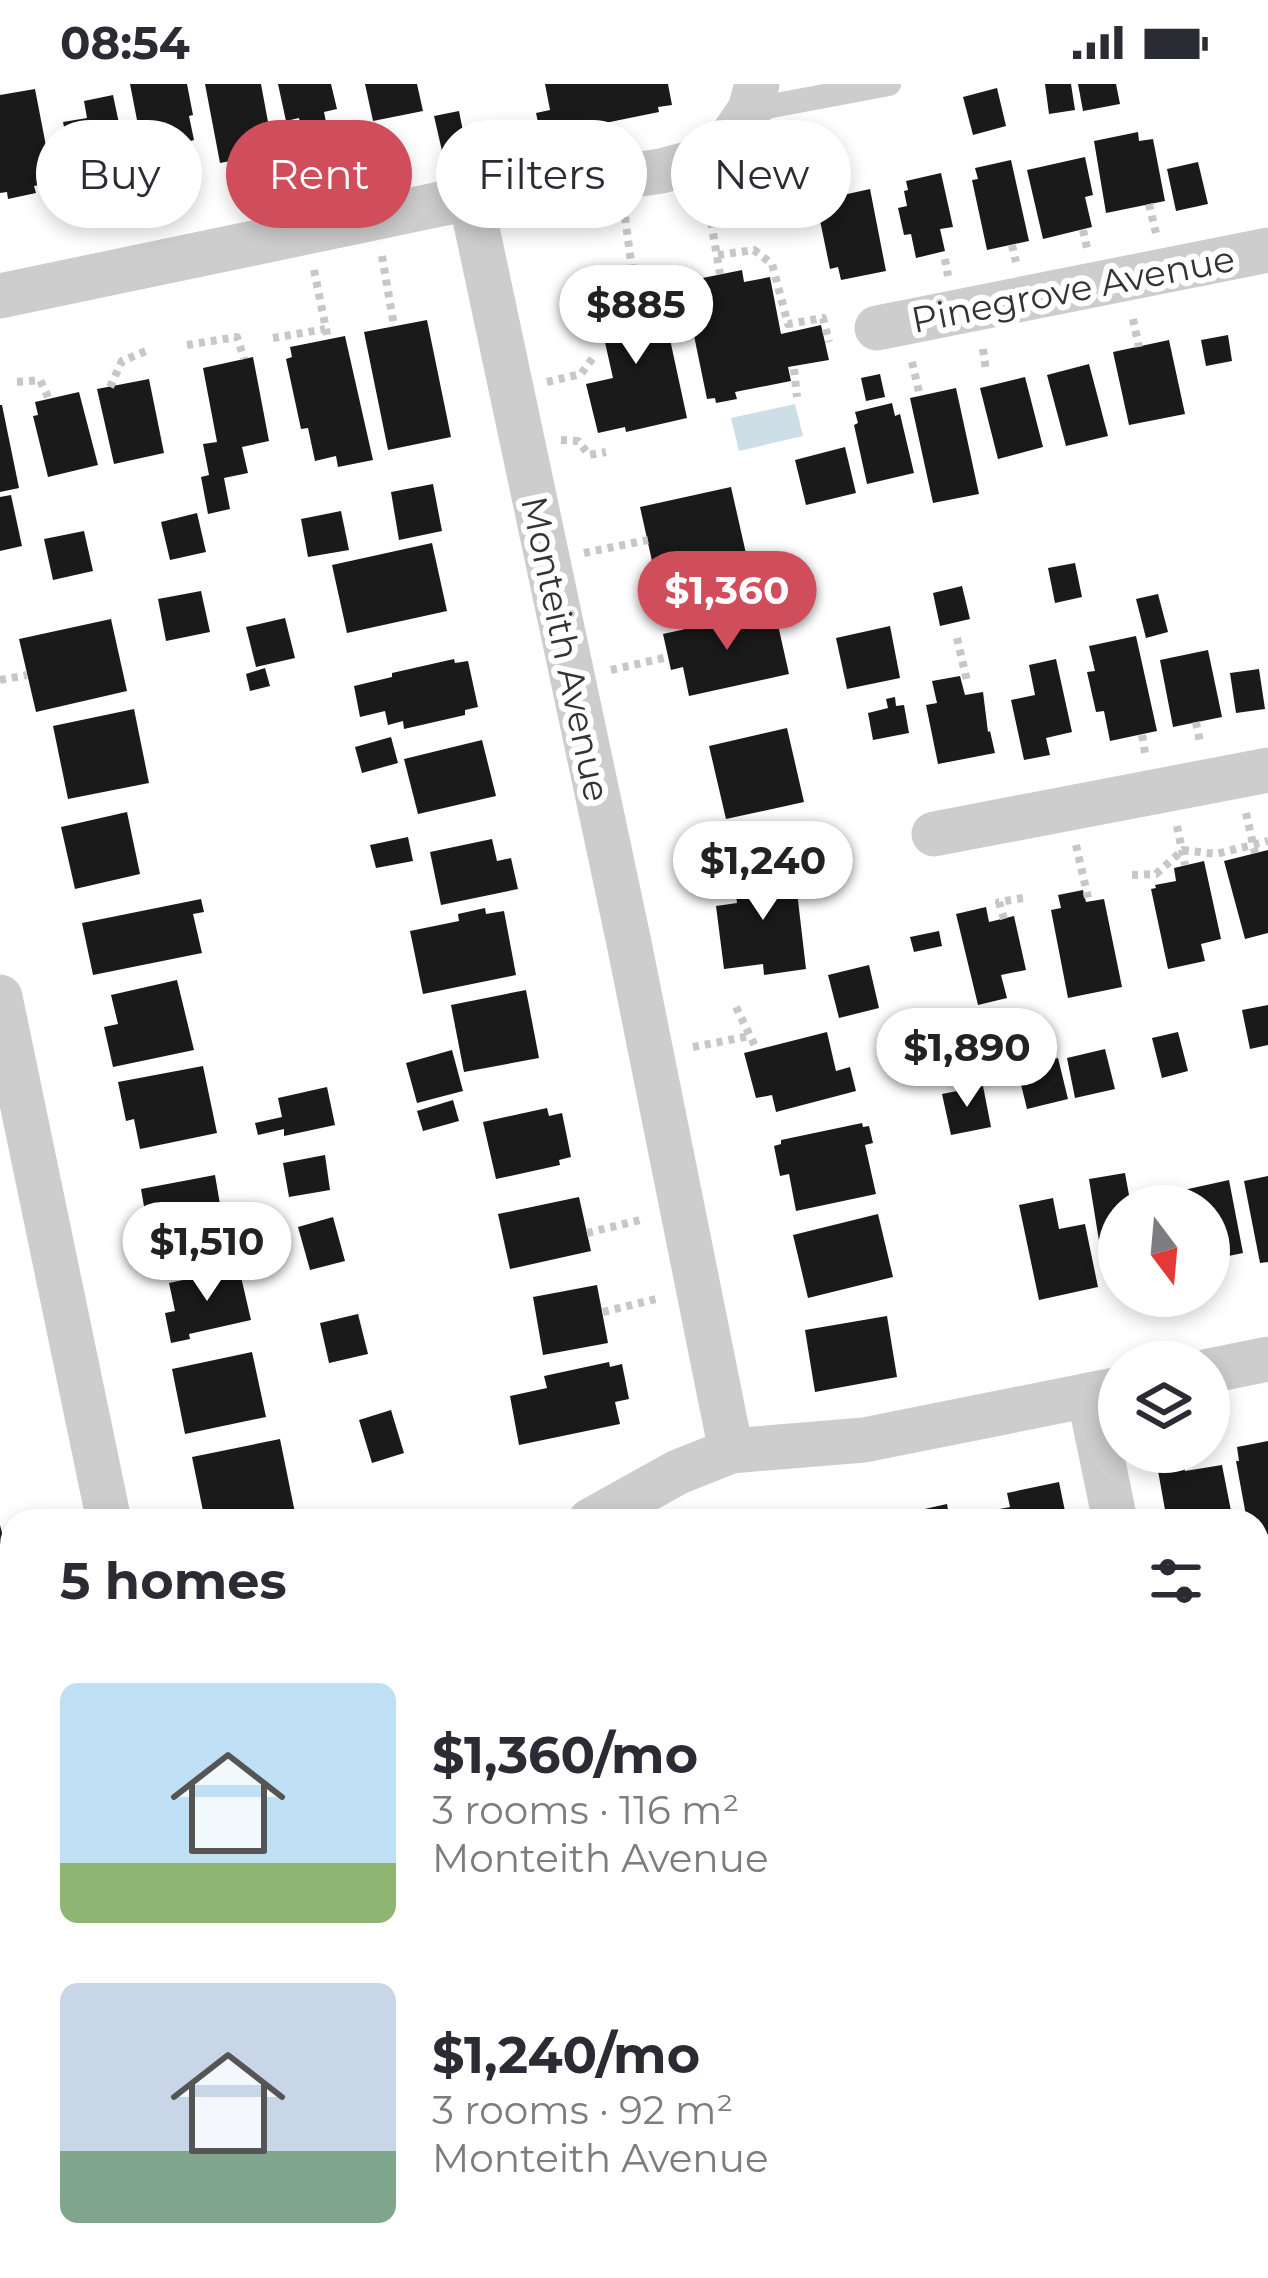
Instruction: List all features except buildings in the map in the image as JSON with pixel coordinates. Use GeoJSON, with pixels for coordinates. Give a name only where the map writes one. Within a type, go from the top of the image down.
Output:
{"type":"FeatureCollection","features":[{"type":"Feature","properties":{"kind":"street"},"geometry":{"type":"LineString","coordinates":[[647,173],[699,161],[728,142],[754,97]]}},
{"type":"Feature","properties":{"kind":"street"},"geometry":{"type":"LineString","coordinates":[[0,296],[436,207]]}},
{"type":"Feature","properties":{"kind":"street","name":"Monteith Avenue"},"geometry":{"type":"LineString","coordinates":[[477,228],[731,1451]]}},
{"type":"Feature","properties":{"kind":"street","name":"Pinegrove Avenue"},"geometry":{"type":"LineString","coordinates":[[893,338],[1268,250]]}},
{"type":"Feature","properties":{"kind":"street"},"geometry":{"type":"LineString","coordinates":[[934,834],[1256,785]]}},
{"type":"Feature","properties":{"kind":"street"},"geometry":{"type":"LineString","coordinates":[[0,997],[107,1509]]}},
{"type":"Feature","properties":{"kind":"street"},"geometry":{"type":"LineString","coordinates":[[1230,1367],[1268,1359]]}},
{"type":"Feature","properties":{"kind":"street"},"geometry":{"type":"LineString","coordinates":[[612,1509],[678,1472],[731,1451],[864,1440],[1098,1393]]}},
{"type":"Feature","properties":{"kind":"street"},"geometry":{"type":"LineString","coordinates":[[1111,1473],[1114,1509]]}},
{"type":"Feature","properties":{"kind":"lane"},"geometry":{"type":"LineString","coordinates":[[754,97],[890,84]]}},
{"type":"Feature","properties":{"kind":"path"},"geometry":{"type":"LineString","coordinates":[[1149,204],[1158,241]]}},
{"type":"Feature","properties":{"kind":"path"},"geometry":{"type":"LineString","coordinates":[[626,228],[636,298]]}},
{"type":"Feature","properties":{"kind":"path"},"geometry":{"type":"LineString","coordinates":[[713,228],[720,274]]}},
{"type":"Feature","properties":{"kind":"path"},"geometry":{"type":"LineString","coordinates":[[718,255],[754,250],[772,265],[788,324],[823,318],[829,342]]}},
{"type":"Feature","properties":{"kind":"path"},"geometry":{"type":"LineString","coordinates":[[381,251],[394,326]]}},
{"type":"Feature","properties":{"kind":"path"},"geometry":{"type":"LineString","coordinates":[[273,338],[326,334],[313,265]]}},
{"type":"Feature","properties":{"kind":"path"},"geometry":{"type":"LineString","coordinates":[[1130,306],[1139,347]]}},
{"type":"Feature","properties":{"kind":"path"},"geometry":{"type":"LineString","coordinates":[[187,345],[237,337],[244,359]]}},
{"type":"Feature","properties":{"kind":"path"},"geometry":{"type":"LineString","coordinates":[[893,338],[920,396]]}},
{"type":"Feature","properties":{"kind":"path"},"geometry":{"type":"LineString","coordinates":[[110,387],[122,361],[152,349]]}},
{"type":"Feature","properties":{"kind":"path"},"geometry":{"type":"LineString","coordinates":[[544,383],[581,374],[595,355]]}},
{"type":"Feature","properties":{"kind":"path"},"geometry":{"type":"LineString","coordinates":[[794,369],[797,397]]}},
{"type":"Feature","properties":{"kind":"path"},"geometry":{"type":"LineString","coordinates":[[17,382],[40,380],[49,399]]}},
{"type":"Feature","properties":{"kind":"path"},"geometry":{"type":"LineString","coordinates":[[556,440],[578,441],[589,455],[606,452]]}},
{"type":"Feature","properties":{"kind":"path"},"geometry":{"type":"LineString","coordinates":[[548,559],[648,540]]}},
{"type":"Feature","properties":{"kind":"path"},"geometry":{"type":"LineString","coordinates":[[956,638],[967,681]]}},
{"type":"Feature","properties":{"kind":"path"},"geometry":{"type":"LineString","coordinates":[[604,671],[668,657]]}},
{"type":"Feature","properties":{"kind":"path"},"geometry":{"type":"LineString","coordinates":[[0,680],[27,675]]}},
{"type":"Feature","properties":{"kind":"path"},"geometry":{"type":"LineString","coordinates":[[1254,849],[1256,785]]}},
{"type":"Feature","properties":{"kind":"path"},"geometry":{"type":"LineString","coordinates":[[1174,813],[1185,865]]}},
{"type":"Feature","properties":{"kind":"path"},"geometry":{"type":"LineString","coordinates":[[1073,833],[1089,902]]}},
{"type":"Feature","properties":{"kind":"path"},"geometry":{"type":"LineString","coordinates":[[1132,875],[1156,874],[1183,850],[1216,854],[1254,849],[1268,842]]}},
{"type":"Feature","properties":{"kind":"path"},"geometry":{"type":"LineString","coordinates":[[1004,919],[999,902],[1029,897]]}},
{"type":"Feature","properties":{"kind":"path"},"geometry":{"type":"LineString","coordinates":[[736,1007],[757,1050]]}},
{"type":"Feature","properties":{"kind":"path"},"geometry":{"type":"LineString","coordinates":[[683,1048],[750,1036]]}},
{"type":"Feature","properties":{"kind":"path"},"geometry":{"type":"LineString","coordinates":[[587,1233],[640,1220]]}},
{"type":"Feature","properties":{"kind":"path"},"geometry":{"type":"LineString","coordinates":[[603,1312],[656,1299]]}},
{"type":"Feature","properties":{"kind":"shaded area"},"geometry":{"type":"Polygon","coordinates":[[[795,404],[803,436],[739,451],[731,418],[795,404]]]}}]}
